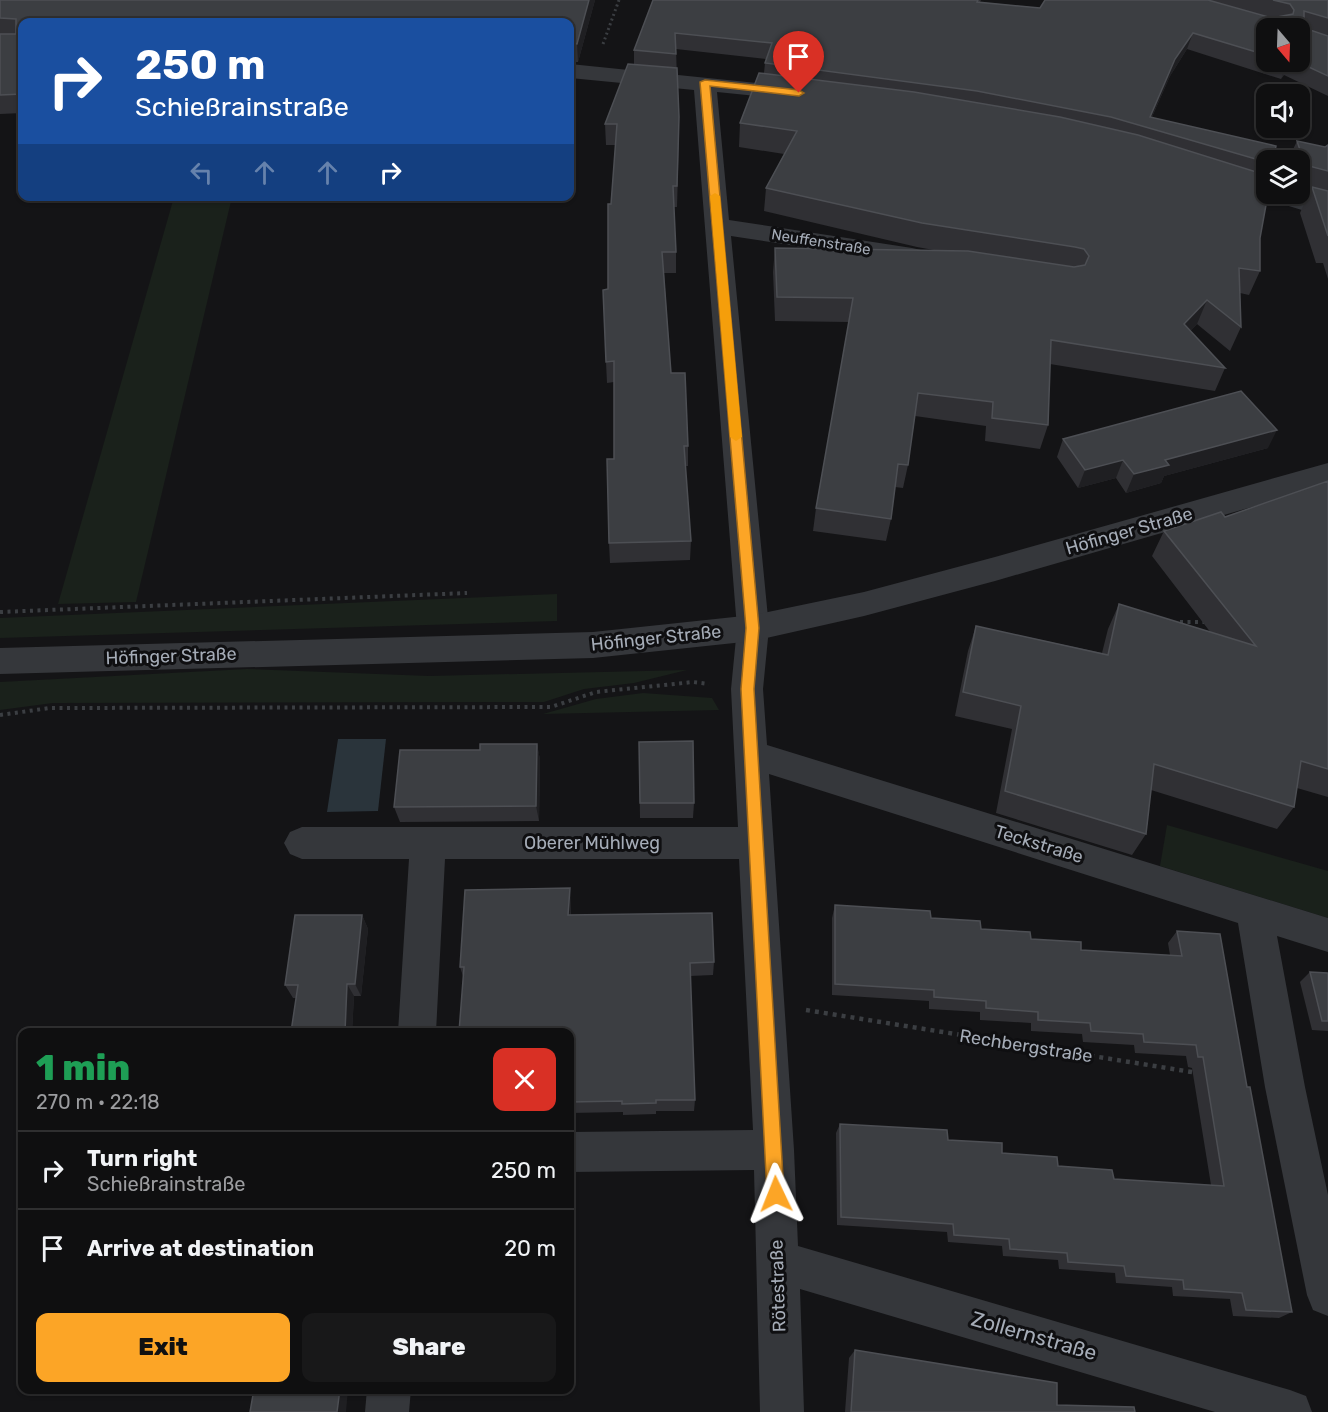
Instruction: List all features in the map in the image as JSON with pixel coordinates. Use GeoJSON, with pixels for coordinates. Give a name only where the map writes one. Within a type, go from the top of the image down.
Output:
{"type":"FeatureCollection","features":[{"type":"Feature","properties":{"kind":"street"},"geometry":{"type":"LineString","coordinates":[[581,72],[705,82],[823,96]]}},
{"type":"Feature","properties":{"kind":"street","name":"Rötestraße"},"geometry":{"type":"LineString","coordinates":[[705,82],[753,628],[747,689],[774,1150],[782,1412]]}},
{"type":"Feature","properties":{"kind":"street"},"geometry":{"type":"LineString","coordinates":[[1309,204],[1328,210]]}},
{"type":"Feature","properties":{"kind":"street","name":"Neuffenstraße"},"geometry":{"type":"LineString","coordinates":[[718,226],[939,261]]}},
{"type":"Feature","properties":{"kind":"street","name":"Höfinger Straße"},"geometry":{"type":"LineString","coordinates":[[0,661],[593,645],[753,628],[864,604],[973,575],[1328,474]]}},
{"type":"Feature","properties":{"kind":"street","name":"Teckstraße"},"geometry":{"type":"LineString","coordinates":[[750,754],[1328,935]]}},
{"type":"Feature","properties":{"kind":"street","name":"Oberer Mühlweg"},"geometry":{"type":"LineString","coordinates":[[302,843],[756,843]]}},
{"type":"Feature","properties":{"kind":"street"},"geometry":{"type":"LineString","coordinates":[[417,1028],[428,843]]}},
{"type":"Feature","properties":{"kind":"street"},"geometry":{"type":"LineString","coordinates":[[1254,911],[1285,1087],[1328,1295]]}},
{"type":"Feature","properties":{"kind":"street"},"geometry":{"type":"LineString","coordinates":[[574,1152],[774,1150]]}},
{"type":"Feature","properties":{"kind":"street","name":"Zollernstraße"},"geometry":{"type":"LineString","coordinates":[[778,1261],[1290,1412]]}},
{"type":"Feature","properties":{"kind":"street"},"geometry":{"type":"LineString","coordinates":[[387,1412],[389,1394]]}},
{"type":"Feature","properties":{"kind":"path"},"geometry":{"type":"LineString","coordinates":[[581,72],[619,0]]}},
{"type":"Feature","properties":{"kind":"path"},"geometry":{"type":"LineString","coordinates":[[0,612],[467,593]]}},
{"type":"Feature","properties":{"kind":"path"},"geometry":{"type":"LineString","coordinates":[[1180,622],[1210,622]]}},
{"type":"Feature","properties":{"kind":"path"},"geometry":{"type":"LineString","coordinates":[[0,716],[50,708],[551,707],[596,692],[693,682],[747,689]]}},
{"type":"Feature","properties":{"kind":"path","name":"Rechbergstraße"},"geometry":{"type":"LineString","coordinates":[[766,1004],[1203,1074]]}},
{"type":"Feature","properties":{"kind":"shaded area"},"geometry":{"type":"Polygon","coordinates":[[[173,201],[231,201],[136,602],[58,604],[173,201]]]}},
{"type":"Feature","properties":{"kind":"shaded area"},"geometry":{"type":"Polygon","coordinates":[[[557,594],[557,621],[0,638],[0,618],[557,594]]]}},
{"type":"Feature","properties":{"kind":"shaded area"},"geometry":{"type":"Polygon","coordinates":[[[247,669],[429,676],[687,670],[634,683],[584,689],[544,702],[53,703],[0,710],[0,682],[247,669]]]}},
{"type":"Feature","properties":{"kind":"shaded area"},"geometry":{"type":"Polygon","coordinates":[[[643,693],[712,698],[719,710],[543,714],[596,699],[643,693]]]}},
{"type":"Feature","properties":{"kind":"shaded area"},"geometry":{"type":"Polygon","coordinates":[[[338,739],[386,739],[378,811],[327,812],[338,739]]]}},
{"type":"Feature","properties":{"kind":"shaded area"},"geometry":{"type":"Polygon","coordinates":[[[1167,825],[1328,871],[1328,918],[1160,866],[1167,825]]]}},
{"type":"Feature","properties":{"kind":"building"},"geometry":{"type":"Polygon","coordinates":[[[0,0],[589,0],[577,44],[574,44],[574,18],[18,18],[18,94],[0,95],[0,34],[16,34],[16,19],[0,18],[0,0]]]}},
{"type":"Feature","properties":{"kind":"building"},"geometry":{"type":"Polygon","coordinates":[[[653,0],[978,0],[977,2],[1040,8],[1045,0],[1208,0],[1272,18],[1256,18],[1256,52],[1193,33],[1175,59],[1150,117],[1276,146],[1275,150],[1256,150],[1256,159],[1111,117],[977,91],[765,63],[772,43],[675,33],[676,54],[634,50],[653,0]]]}},
{"type":"Feature","properties":{"kind":"building"},"geometry":{"type":"Polygon","coordinates":[[[1273,0],[1328,0],[1328,18],[1304,11],[1304,18],[1272,18],[1293,14],[1294,10],[1290,4],[1273,0]]]}},
{"type":"Feature","properties":{"kind":"building"},"geometry":{"type":"Polygon","coordinates":[[[1310,30],[1328,36],[1328,76],[1310,68],[1310,30]]]}},
{"type":"Feature","properties":{"kind":"building"},"geometry":{"type":"Polygon","coordinates":[[[628,64],[677,68],[679,117],[677,186],[673,186],[676,252],[662,252],[671,373],[685,373],[688,446],[684,446],[691,541],[609,543],[607,459],[614,459],[614,361],[606,362],[603,290],[608,289],[608,204],[611,204],[617,124],[605,124],[628,64]]]}},
{"type":"Feature","properties":{"kind":"building"},"geometry":{"type":"Polygon","coordinates":[[[759,73],[914,92],[1060,117],[1138,135],[1256,172],[1256,204],[1266,204],[1260,238],[1260,271],[1239,268],[1241,327],[1207,300],[1184,324],[1225,368],[1051,340],[1048,425],[992,418],[993,402],[918,393],[908,465],[898,464],[891,519],[816,508],[853,298],[777,297],[775,248],[968,251],[1074,267],[1085,265],[1089,256],[1084,249],[1075,247],[922,223],[766,188],[797,131],[740,123],[759,73]]]}},
{"type":"Feature","properties":{"kind":"building"},"geometry":{"type":"Polygon","coordinates":[[[1297,141],[1325,147],[1328,145],[1328,171],[1310,166],[1310,150],[1300,150],[1297,141]]]}},
{"type":"Feature","properties":{"kind":"building"},"geometry":{"type":"Polygon","coordinates":[[[1312,187],[1328,191],[1328,236],[1312,187]]]}},
{"type":"Feature","properties":{"kind":"building"},"geometry":{"type":"Polygon","coordinates":[[[1241,391],[1277,430],[1165,460],[1169,465],[1134,474],[1123,460],[1085,470],[1063,439],[1241,391]]]}},
{"type":"Feature","properties":{"kind":"building"},"geometry":{"type":"Polygon","coordinates":[[[1328,481],[1328,769],[1301,761],[1294,807],[1154,764],[1146,834],[1005,791],[1021,706],[963,692],[976,626],[1108,655],[1119,604],[1256,646],[1164,531],[1221,512],[1225,517],[1328,481]]]}},
{"type":"Feature","properties":{"kind":"building"},"geometry":{"type":"Polygon","coordinates":[[[693,741],[694,803],[640,803],[639,742],[693,741]]]}},
{"type":"Feature","properties":{"kind":"building"},"geometry":{"type":"Polygon","coordinates":[[[480,744],[537,744],[536,806],[394,807],[400,750],[480,750],[480,744]]]}},
{"type":"Feature","properties":{"kind":"building"},"geometry":{"type":"Polygon","coordinates":[[[570,888],[568,915],[712,913],[714,962],[690,963],[695,1100],[656,1100],[656,1103],[622,1104],[622,1101],[574,1102],[574,1028],[459,1028],[464,967],[460,967],[465,890],[570,888]]]}},
{"type":"Feature","properties":{"kind":"building"},"geometry":{"type":"Polygon","coordinates":[[[835,905],[930,911],[931,918],[980,921],[981,929],[1030,932],[1031,939],[1081,942],[1081,950],[1182,956],[1177,931],[1220,934],[1247,1087],[1250,1087],[1292,1312],[1246,1310],[1242,1293],[1184,1289],[1183,1280],[1126,1276],[1124,1266],[1068,1262],[1067,1253],[1010,1249],[1009,1239],[954,1235],[953,1224],[841,1217],[840,1124],[947,1130],[948,1140],[1002,1143],[1002,1153],[1057,1157],[1058,1166],[1112,1170],[1114,1179],[1224,1186],[1203,1057],[1198,1057],[1196,1045],[1144,1042],[1143,1034],[1091,1031],[1090,1023],[1038,1020],[1038,1012],[986,1008],[986,1001],[934,997],[934,990],[835,984],[835,905]]]}},
{"type":"Feature","properties":{"kind":"building"},"geometry":{"type":"Polygon","coordinates":[[[295,915],[362,915],[355,984],[347,984],[345,1028],[292,1028],[298,985],[285,985],[295,915]]]}},
{"type":"Feature","properties":{"kind":"building"},"geometry":{"type":"Polygon","coordinates":[[[1310,972],[1328,973],[1328,1021],[1322,1021],[1310,972]]]}},
{"type":"Feature","properties":{"kind":"building"},"geometry":{"type":"Polygon","coordinates":[[[855,1350],[1057,1383],[1057,1405],[1134,1407],[1135,1412],[851,1412],[855,1350]]]}},
{"type":"Feature","properties":{"kind":"building"},"geometry":{"type":"Polygon","coordinates":[[[253,1394],[339,1394],[337,1412],[250,1412],[253,1394]]]}},
{"type":"Feature","properties":{"kind":"slow traffic"},"geometry":{"type":"LineString","coordinates":[[715,196],[736,437]]}},
{"type":"Feature","properties":{"kind":"route"},"geometry":{"type":"LineString","coordinates":[[776,1194],[747,689],[753,628],[705,82],[799,93]]}}]}
